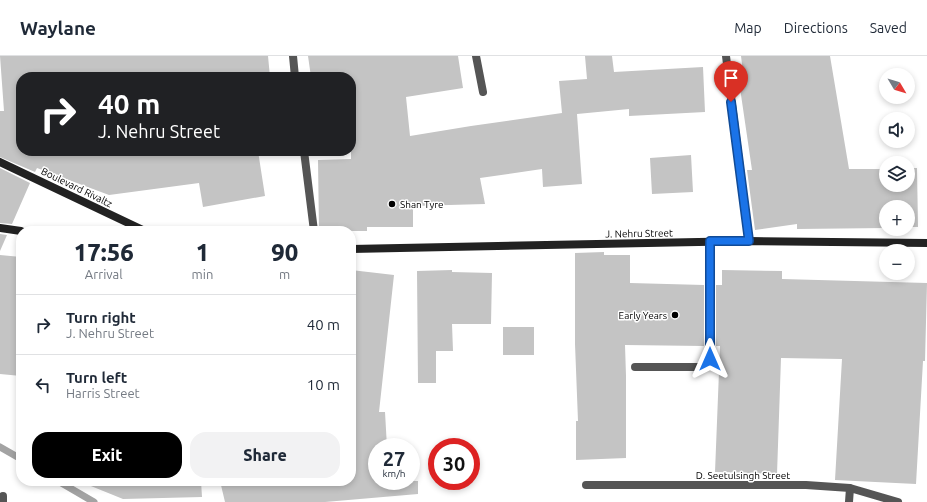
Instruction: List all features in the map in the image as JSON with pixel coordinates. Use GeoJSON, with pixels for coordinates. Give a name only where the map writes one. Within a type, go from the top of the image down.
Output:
{"type":"FeatureCollection","features":[{"type":"Feature","properties":{"kind":"main road","name":"Boulevard Rivaltz"},"geometry":{"type":"LineString","coordinates":[[0,162],[134,226]]}},
{"type":"Feature","properties":{"kind":"main road"},"geometry":{"type":"LineString","coordinates":[[0,228],[16,230]]}},
{"type":"Feature","properties":{"kind":"main road","name":"J. Nehru Street"},"geometry":{"type":"LineString","coordinates":[[356,249],[710,241],[927,243]]}},
{"type":"Feature","properties":{"kind":"street"},"geometry":{"type":"LineString","coordinates":[[293,56],[295,72]]}},
{"type":"Feature","properties":{"kind":"street"},"geometry":{"type":"LineString","coordinates":[[476,56],[482,92]]}},
{"type":"Feature","properties":{"kind":"street"},"geometry":{"type":"LineString","coordinates":[[726,56],[749,241]]}},
{"type":"Feature","properties":{"kind":"street"},"geometry":{"type":"LineString","coordinates":[[305,156],[313,226]]}},
{"type":"Feature","properties":{"kind":"street"},"geometry":{"type":"LineString","coordinates":[[635,367],[703,367],[710,359],[710,241]]}},
{"type":"Feature","properties":{"kind":"street","name":"D. Seetulsingh Street"},"geometry":{"type":"LineString","coordinates":[[586,485],[806,485],[850,488],[898,502]]}},
{"type":"Feature","properties":{"kind":"street"},"geometry":{"type":"LineString","coordinates":[[849,502],[850,488]]}},
{"type":"Feature","properties":{"kind":"building"},"geometry":{"type":"Polygon","coordinates":[[[0,56],[268,56],[270,72],[16,72],[16,156],[259,156],[265,196],[203,207],[199,183],[109,195],[37,168],[35,172],[0,157],[0,111],[4,111],[0,56]]]}},
{"type":"Feature","properties":{"kind":"building"},"geometry":{"type":"Polygon","coordinates":[[[308,56],[458,56],[463,88],[406,97],[410,136],[562,113],[559,81],[587,79],[585,56],[612,56],[614,72],[703,67],[705,112],[629,116],[629,109],[577,114],[582,184],[543,187],[542,169],[480,178],[485,204],[413,206],[413,227],[367,227],[367,231],[356,231],[356,226],[319,226],[318,160],[351,159],[351,156],[356,156],[356,72],[310,72],[308,56]]]}},
{"type":"Feature","properties":{"kind":"building"},"geometry":{"type":"Polygon","coordinates":[[[741,56],[830,56],[849,169],[879,169],[879,192],[915,192],[915,168],[917,168],[918,227],[915,227],[915,200],[879,200],[879,228],[797,229],[797,224],[755,230],[747,170],[752,170],[740,88],[745,88],[741,56]]]}},
{"type":"Feature","properties":{"kind":"building"},"geometry":{"type":"Polygon","coordinates":[[[691,155],[693,192],[652,194],[650,158],[691,155]]]}},
{"type":"Feature","properties":{"kind":"building"},"geometry":{"type":"Polygon","coordinates":[[[0,168],[30,183],[12,224],[0,223],[0,168]]]}},
{"type":"Feature","properties":{"kind":"building"},"geometry":{"type":"Polygon","coordinates":[[[0,234],[7,235],[0,251],[0,234]]]}},
{"type":"Feature","properties":{"kind":"building"},"geometry":{"type":"Polygon","coordinates":[[[604,252],[604,255],[630,255],[630,283],[704,285],[704,346],[625,345],[626,458],[576,460],[576,421],[578,421],[575,344],[575,253],[604,252]]]}},
{"type":"Feature","properties":{"kind":"building"},"geometry":{"type":"Polygon","coordinates":[[[0,255],[16,257],[16,376],[0,374],[0,255]]]}},
{"type":"Feature","properties":{"kind":"building"},"geometry":{"type":"Polygon","coordinates":[[[452,270],[452,272],[492,273],[491,324],[452,324],[453,351],[436,351],[436,383],[418,383],[417,271],[452,270]]]}},
{"type":"Feature","properties":{"kind":"building"},"geometry":{"type":"Polygon","coordinates":[[[722,270],[782,271],[782,279],[927,283],[925,361],[923,361],[916,484],[835,480],[842,359],[781,358],[777,474],[715,472],[720,346],[716,346],[716,285],[722,285],[722,270]]]}},
{"type":"Feature","properties":{"kind":"building"},"geometry":{"type":"Polygon","coordinates":[[[356,271],[394,275],[379,412],[385,412],[386,438],[368,438],[368,490],[418,490],[418,494],[325,502],[225,502],[221,486],[356,486],[356,271]]]}},
{"type":"Feature","properties":{"kind":"building"},"geometry":{"type":"Polygon","coordinates":[[[503,327],[534,327],[534,355],[503,355],[503,327]]]}},
{"type":"Feature","properties":{"kind":"building"},"geometry":{"type":"Polygon","coordinates":[[[91,486],[201,486],[202,497],[123,499],[91,486]]]}},
{"type":"Feature","properties":{"kind":"waterway"},"geometry":{"type":"LineString","coordinates":[[0,447],[16,456]]}},
{"type":"Feature","properties":{"kind":"waterway"},"geometry":{"type":"LineString","coordinates":[[67,486],[94,502]]}},
{"type":"Feature","properties":{"kind":"place","name":"Shan Tyre"},"geometry":{"type":"Point","coordinates":[392,204]}},
{"type":"Feature","properties":{"kind":"place","name":"Early Years"},"geometry":{"type":"Point","coordinates":[675,315]}},
{"type":"Feature","properties":{"kind":"route"},"geometry":{"type":"LineString","coordinates":[[710,359],[710,241],[749,241],[731,102]]}}]}
